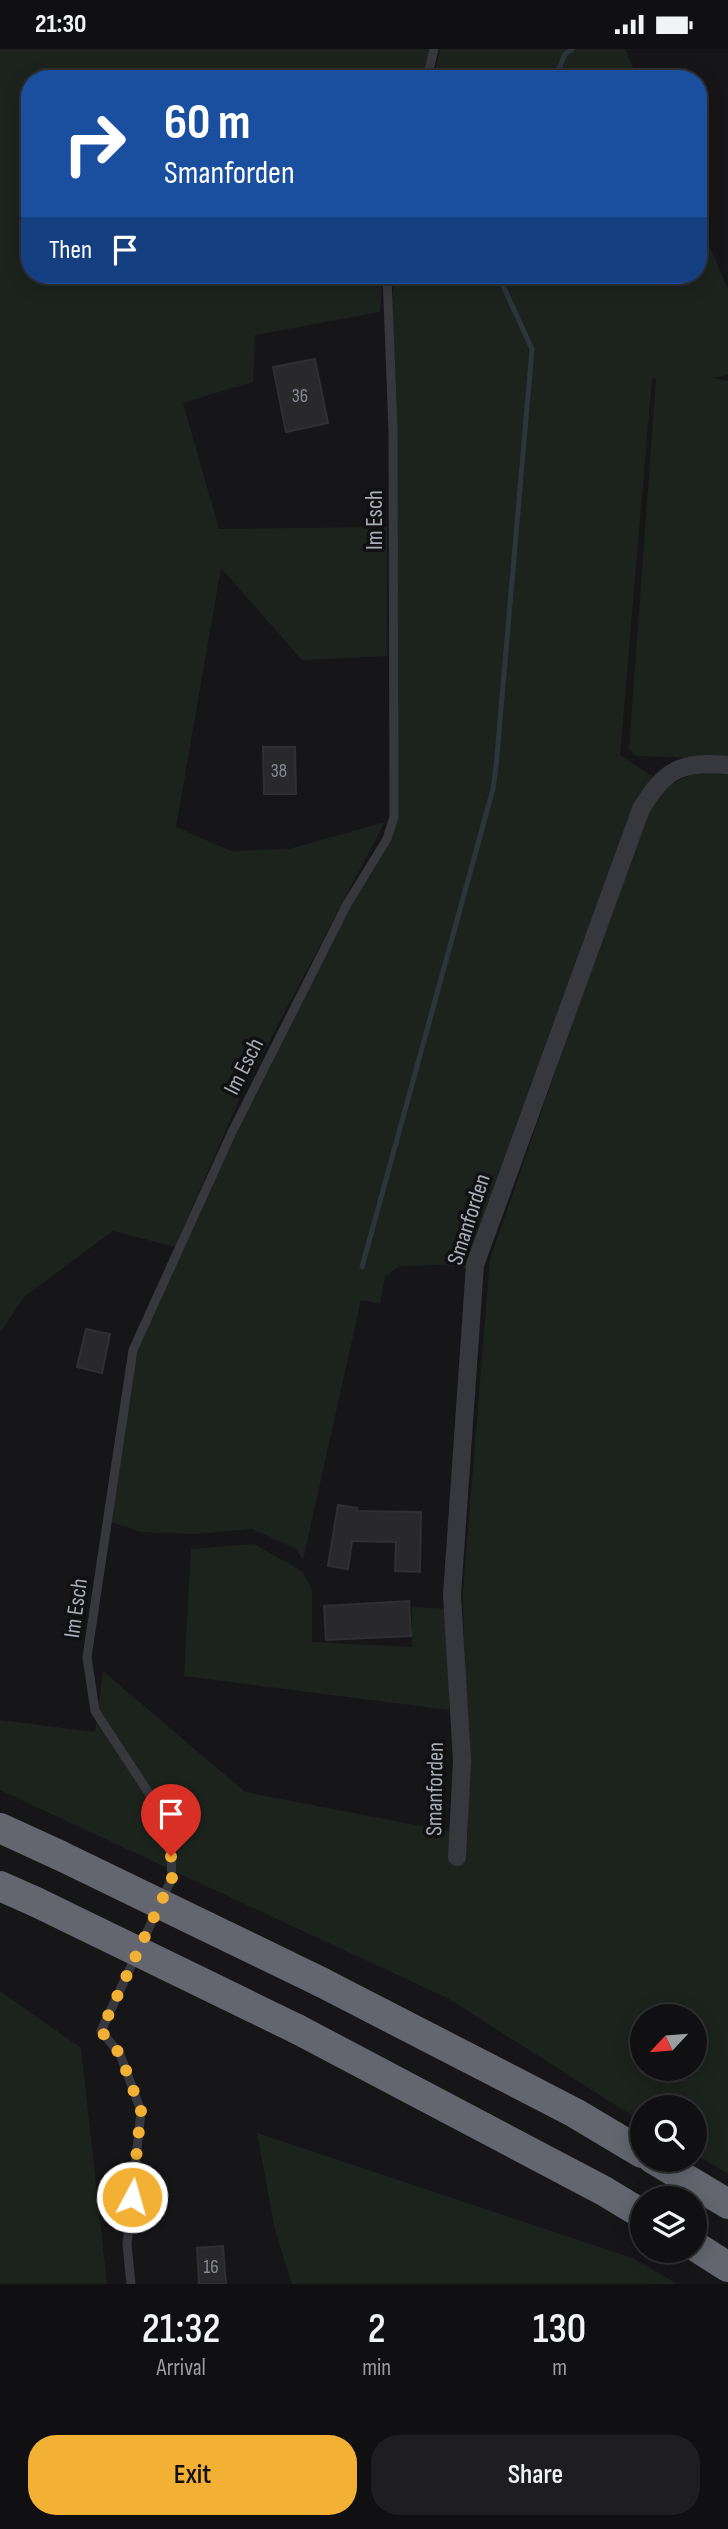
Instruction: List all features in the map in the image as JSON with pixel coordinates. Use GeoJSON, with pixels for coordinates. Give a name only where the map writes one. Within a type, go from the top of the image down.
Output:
{"type":"FeatureCollection","features":[{"type":"Feature","properties":{"kind":"highway"},"geometry":{"type":"LineString","coordinates":[[0,1828],[321,1982],[575,2113],[630,2146]]}},
{"type":"Feature","properties":{"kind":"highway"},"geometry":{"type":"LineString","coordinates":[[0,1886],[297,2029],[604,2190],[630,2206]]}},
{"type":"Feature","properties":{"kind":"highway"},"geometry":{"type":"LineString","coordinates":[[675,2172],[728,2204]]}},
{"type":"Feature","properties":{"kind":"highway"},"geometry":{"type":"LineString","coordinates":[[707,2254],[728,2267]]}},
{"type":"Feature","properties":{"kind":"street","name":"Smanforden"},"geometry":{"type":"LineString","coordinates":[[457,1857],[462,1761],[452,1595],[475,1265],[641,809],[655,786],[671,771],[688,765],[728,765]]}},
{"type":"Feature","properties":{"kind":"lane"},"geometry":{"type":"LineString","coordinates":[[429,70],[433,49]]}},
{"type":"Feature","properties":{"kind":"lane","name":"Im Esch"},"geometry":{"type":"LineString","coordinates":[[131,2284],[127,2244],[141,2111],[120,2054],[101,2031],[172,1878],[171,1856],[154,1801],[95,1711],[87,1657],[132,1350],[232,1132],[347,904],[387,839],[394,817],[393,430],[387,284]]}},
{"type":"Feature","properties":{"kind":"shaded area"},"geometry":{"type":"Polygon","coordinates":[[[0,49],[430,49],[426,70],[21,70],[21,284],[382,284],[380,312],[255,335],[253,382],[183,403],[219,529],[387,527],[387,656],[302,660],[221,568],[176,827],[231,851],[289,849],[385,822],[242,1093],[175,1247],[113,1231],[24,1297],[0,1333],[0,49]]]}},
{"type":"Feature","properties":{"kind":"shaded area"},"geometry":{"type":"Polygon","coordinates":[[[440,49],[625,49],[634,70],[435,70],[440,49]]]}},
{"type":"Feature","properties":{"kind":"shaded area"},"geometry":{"type":"Polygon","coordinates":[[[707,241],[728,289],[728,375],[713,378],[728,381],[728,758],[636,756],[629,749],[656,379],[652,378],[620,755],[656,779],[470,1269],[441,1265],[400,1266],[385,1276],[380,1304],[361,1300],[303,1560],[296,1549],[252,1529],[194,1534],[142,1532],[111,1522],[135,1351],[234,1136],[349,908],[391,842],[393,284],[707,284],[707,241]]]}},
{"type":"Feature","properties":{"kind":"shaded area"},"geometry":{"type":"Polygon","coordinates":[[[728,772],[728,2174],[707,2161],[707,2095],[630,2095],[630,2114],[449,1999],[0,1790],[0,1720],[95,1732],[103,1671],[245,1792],[468,1835],[463,1592],[490,1259],[648,806],[676,782],[692,775],[728,772]]]}},
{"type":"Feature","properties":{"kind":"shaded area"},"geometry":{"type":"Polygon","coordinates":[[[254,1544],[303,1572],[312,1590],[312,1642],[412,1647],[412,1607],[450,1609],[449,1710],[184,1676],[191,1549],[254,1544]]]}},
{"type":"Feature","properties":{"kind":"shaded area"},"geometry":{"type":"Polygon","coordinates":[[[0,1991],[81,2048],[107,2284],[0,2284],[0,1991]]]}},
{"type":"Feature","properties":{"kind":"shaded area"},"geometry":{"type":"Polygon","coordinates":[[[257,2133],[630,2257],[630,2263],[642,2263],[677,2284],[292,2284],[275,2230],[257,2133]]]}},
{"type":"Feature","properties":{"kind":"building"},"geometry":{"type":"Polygon","coordinates":[[[315,359],[328,423],[286,432],[273,367],[315,359]]]}},
{"type":"Feature","properties":{"kind":"building"},"geometry":{"type":"Polygon","coordinates":[[[263,747],[295,747],[296,794],[264,794],[263,747]]]}},
{"type":"Feature","properties":{"kind":"building"},"geometry":{"type":"Polygon","coordinates":[[[86,1329],[110,1334],[102,1373],[77,1367],[86,1329]]]}},
{"type":"Feature","properties":{"kind":"building"},"geometry":{"type":"Polygon","coordinates":[[[338,1505],[357,1508],[357,1511],[421,1512],[420,1572],[395,1571],[396,1542],[352,1541],[348,1569],[328,1566],[338,1505]]]}},
{"type":"Feature","properties":{"kind":"building"},"geometry":{"type":"Polygon","coordinates":[[[409,1601],[411,1636],[326,1640],[324,1606],[409,1601]]]}},
{"type":"Feature","properties":{"kind":"building"},"geometry":{"type":"Polygon","coordinates":[[[223,2246],[226,2284],[199,2284],[197,2248],[223,2246]]]}},
{"type":"Feature","properties":{"kind":"waterway"},"geometry":{"type":"LineString","coordinates":[[559,70],[565,54],[572,49]]}},
{"type":"Feature","properties":{"kind":"waterway"},"geometry":{"type":"LineString","coordinates":[[362,1267],[493,789],[532,349],[502,284]]}},
{"type":"Feature","properties":{"kind":"route"},"geometry":{"type":"LineString","coordinates":[[132,2197],[141,2111],[120,2054],[101,2031],[172,1878],[171,1856]]}}]}
